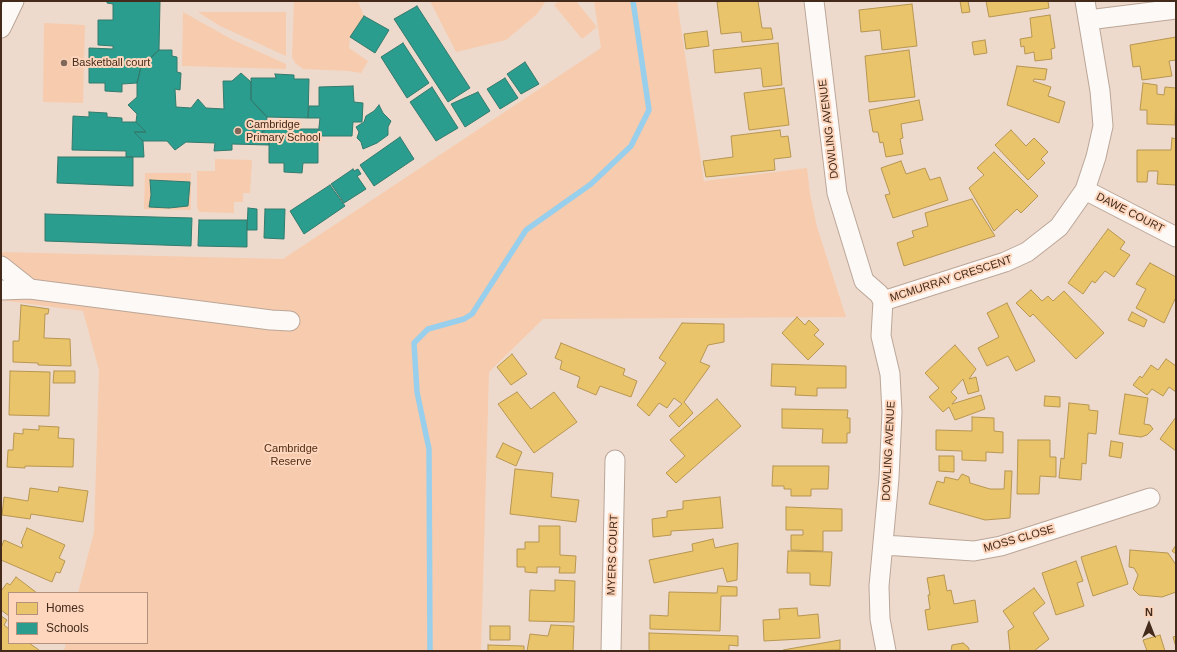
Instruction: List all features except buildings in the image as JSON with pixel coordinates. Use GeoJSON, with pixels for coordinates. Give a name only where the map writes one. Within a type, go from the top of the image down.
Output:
{"type":"FeatureCollection","features":[{"type":"Feature","properties":{"kind":"street","name":"DOWLING AVENUE"},"geometry":{"type":"LineString","coordinates":[[814,1],[837,193],[864,281],[883,301],[881,336],[890,374],[892,412],[884,545],[879,586],[880,619],[886,651]]}},
{"type":"Feature","properties":{"kind":"street","name":"MCMURRAY CRESCENT"},"geometry":{"type":"LineString","coordinates":[[883,301],[1005,262],[1027,252],[1059,227],[1085,190],[1096,157],[1103,126],[1100,91],[1085,1]]}},
{"type":"Feature","properties":{"kind":"street"},"geometry":{"type":"LineString","coordinates":[[1088,20],[1176,9]]}},
{"type":"Feature","properties":{"kind":"street","name":"DAWE COURT"},"geometry":{"type":"LineString","coordinates":[[1085,190],[1176,237]]}},
{"type":"Feature","properties":{"kind":"street"},"geometry":{"type":"LineString","coordinates":[[1,266],[30,289]]}},
{"type":"Feature","properties":{"kind":"street"},"geometry":{"type":"LineString","coordinates":[[1,290],[30,289],[271,320],[290,321]]}},
{"type":"Feature","properties":{"kind":"street","name":"MYERS COURT"},"geometry":{"type":"LineString","coordinates":[[611,651],[615,460]]}},
{"type":"Feature","properties":{"kind":"street","name":"MOSS CLOSE"},"geometry":{"type":"LineString","coordinates":[[884,545],[974,551],[1001,546],[1150,498]]}},
{"type":"Feature","properties":{"kind":"green space"},"geometry":{"type":"Polygon","coordinates":[[[294,1],[358,1],[364,16],[350,37],[349,48],[368,61],[361,73],[303,69],[295,63],[292,57],[294,1]]]}},
{"type":"Feature","properties":{"kind":"green space"},"geometry":{"type":"Polygon","coordinates":[[[430,1],[546,1],[537,14],[506,40],[456,52],[430,1]]]}},
{"type":"Feature","properties":{"kind":"green space"},"geometry":{"type":"Polygon","coordinates":[[[559,1],[576,1],[597,27],[582,39],[554,5],[559,1]]]}},
{"type":"Feature","properties":{"kind":"green space","name":"Cambridge Reserve"},"geometry":{"type":"Polygon","coordinates":[[[594,1],[677,1],[704,181],[807,168],[810,194],[817,227],[846,317],[543,319],[489,372],[481,651],[64,651],[66,644],[148,644],[148,592],[78,592],[94,532],[99,370],[83,311],[1,300],[1,252],[283,259],[601,48],[594,1]]]}},
{"type":"Feature","properties":{"kind":"green space"},"geometry":{"type":"Polygon","coordinates":[[[183,12],[233,40],[286,64],[286,69],[182,66],[183,12]]]}},
{"type":"Feature","properties":{"kind":"green space"},"geometry":{"type":"Polygon","coordinates":[[[198,12],[286,12],[286,56],[220,26],[198,12]]]}},
{"type":"Feature","properties":{"kind":"green space","name":"Basketball court"},"geometry":{"type":"Polygon","coordinates":[[[44,23],[85,25],[83,103],[43,102],[44,23]]]}},
{"type":"Feature","properties":{"kind":"green space"},"geometry":{"type":"Polygon","coordinates":[[[215,159],[252,160],[250,193],[243,193],[243,202],[234,202],[234,213],[199,212],[197,207],[197,171],[215,171],[215,159]]]}},
{"type":"Feature","properties":{"kind":"green space"},"geometry":{"type":"Polygon","coordinates":[[[145,173],[191,173],[191,210],[144,209],[145,173]]]}},
{"type":"Feature","properties":{"kind":"waterway"},"geometry":{"type":"LineString","coordinates":[[430,651],[429,449],[417,392],[414,343],[428,329],[464,319],[472,314],[526,230],[591,184],[631,146],[649,110],[633,1]]}},
{"type":"Feature","properties":{"kind":"place","name":"Basketball court"},"geometry":{"type":"Point","coordinates":[64,63]}},
{"type":"Feature","properties":{"kind":"place","name":"Cambridge Primary School"},"geometry":{"type":"Point","coordinates":[238,131]}}]}
